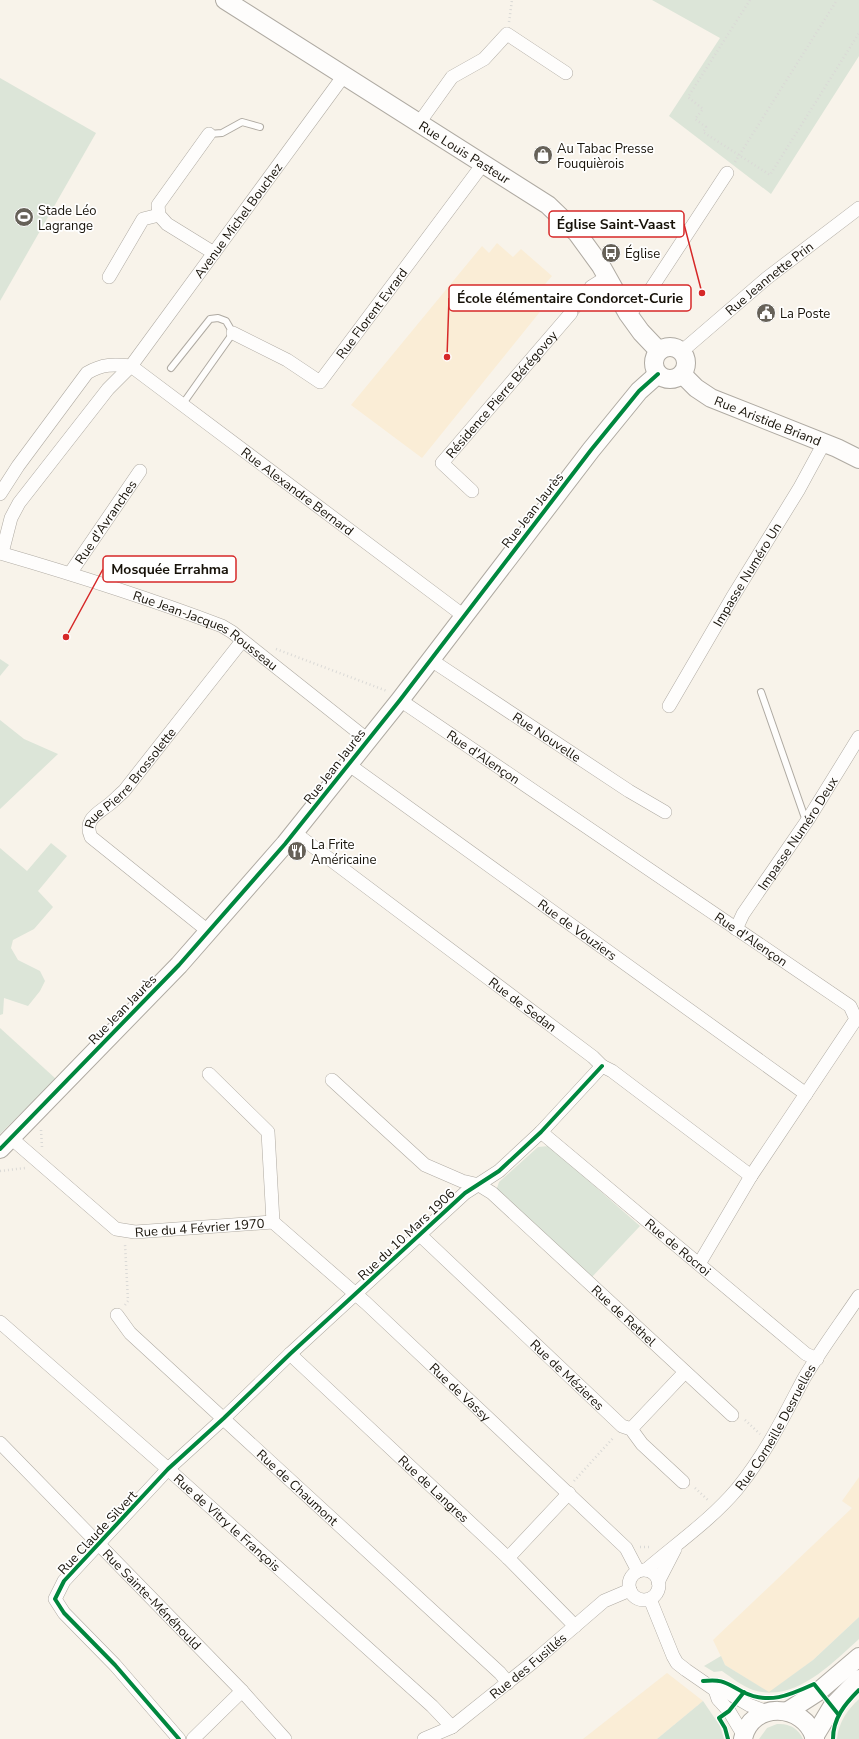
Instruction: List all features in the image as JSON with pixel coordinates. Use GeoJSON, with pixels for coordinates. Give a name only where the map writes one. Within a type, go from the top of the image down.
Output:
{"type":"FeatureCollection","features":[{"type":"Feature","properties":{"kind":"street","name":"Rue Louis Pasteur"},"geometry":{"type":"LineString","coordinates":[[225,0],[345,74],[419,124],[548,205],[563,218],[588,247],[628,314],[641,332],[659,351]]}},
{"type":"Feature","properties":{"kind":"street"},"geometry":{"type":"LineString","coordinates":[[419,124],[452,78],[484,59],[507,34],[566,73]]}},
{"type":"Feature","properties":{"kind":"street","name":"Avenue Michel Bouchez"},"geometry":{"type":"LineString","coordinates":[[1,553],[11,518],[19,503],[108,389],[131,366],[345,74]]}},
{"type":"Feature","properties":{"kind":"street"},"geometry":{"type":"LineString","coordinates":[[209,134],[158,205],[159,215],[167,224],[214,253]]}},
{"type":"Feature","properties":{"kind":"street","name":"Rue Florent Evrard"},"geometry":{"type":"LineString","coordinates":[[233,333],[287,360],[320,382],[483,164]]}},
{"type":"Feature","properties":{"kind":"street"},"geometry":{"type":"LineString","coordinates":[[628,314],[645,298],[728,173]]}},
{"type":"Feature","properties":{"kind":"street","name":"Rue Jeannette Prin"},"geometry":{"type":"LineString","coordinates":[[682,352],[767,278],[859,208]]}},
{"type":"Feature","properties":{"kind":"street"},"geometry":{"type":"LineString","coordinates":[[109,277],[142,219],[159,215]]}},
{"type":"Feature","properties":{"kind":"street"},"geometry":{"type":"LineString","coordinates":[[591,287],[606,277]]}},
{"type":"Feature","properties":{"kind":"street","name":"Résidence Pierre Bérégovoy"},"geometry":{"type":"LineString","coordinates":[[472,491],[442,463],[571,313]]}},
{"type":"Feature","properties":{"kind":"street"},"geometry":{"type":"LineString","coordinates":[[668,347],[677,348],[682,352],[687,363],[682,374],[678,378],[667,379],[658,374],[654,365],[654,360],[659,351],[668,347]]}},
{"type":"Feature","properties":{"kind":"street"},"geometry":{"type":"LineString","coordinates":[[0,494],[15,470],[87,373],[102,365],[114,364],[131,366]]}},
{"type":"Feature","properties":{"kind":"street","name":"Rue Alexandre Bernard"},"geometry":{"type":"LineString","coordinates":[[131,366],[464,616]]}},
{"type":"Feature","properties":{"kind":"street","name":"Rue Jean Jaurès"},"geometry":{"type":"LineString","coordinates":[[5,1144],[179,965],[295,833],[431,660],[599,440],[639,391],[658,374]]}},
{"type":"Feature","properties":{"kind":"street","name":"Rue Aristide Briand"},"geometry":{"type":"LineString","coordinates":[[682,374],[696,388],[711,398],[859,459]]}},
{"type":"Feature","properties":{"kind":"street","name":"Impasse Numéro Un"},"geometry":{"type":"LineString","coordinates":[[669,706],[732,598],[799,489],[824,444]]}},
{"type":"Feature","properties":{"kind":"street","name":"Rue d'Avranches"},"geometry":{"type":"LineString","coordinates":[[71,572],[140,472]]}},
{"type":"Feature","properties":{"kind":"street","name":"Rue Jean-Jacques Rousseau"},"geometry":{"type":"LineString","coordinates":[[1,553],[71,572],[137,594],[222,626],[368,740]]}},
{"type":"Feature","properties":{"kind":"street","name":"Rue Pierre Brossolette"},"geometry":{"type":"LineString","coordinates":[[208,931],[91,837],[88,826],[93,816],[124,791],[242,641]]}},
{"type":"Feature","properties":{"kind":"street","name":"Rue Nouvelle"},"geometry":{"type":"LineString","coordinates":[[431,660],[629,791],[665,812]]}},
{"type":"Feature","properties":{"kind":"street","name":"Rue d'Alençon"},"geometry":{"type":"LineString","coordinates":[[400,700],[850,1006],[854,1012],[856,1019],[751,1176],[699,1264]]}},
{"type":"Feature","properties":{"kind":"street","name":"Impasse Numéro Deux"},"geometry":{"type":"LineString","coordinates":[[736,929],[743,914],[806,823],[859,737]]}},
{"type":"Feature","properties":{"kind":"street","name":"Rue de Vouziers"},"geometry":{"type":"LineString","coordinates":[[348,764],[806,1094]]}},
{"type":"Feature","properties":{"kind":"street","name":"Rue de Sedan"},"geometry":{"type":"LineString","coordinates":[[295,833],[593,1057],[602,1066],[612,1071],[751,1176]]}},
{"type":"Feature","properties":{"kind":"street","name":"Rue du 10 Mars 1906"},"geometry":{"type":"LineString","coordinates":[[224,1418],[290,1354],[465,1193],[499,1171],[541,1132],[602,1066]]}},
{"type":"Feature","properties":{"kind":"street"},"geometry":{"type":"LineString","coordinates":[[209,1074],[268,1132],[273,1222]]}},
{"type":"Feature","properties":{"kind":"street","name":"Rue de Rethel"},"geometry":{"type":"LineString","coordinates":[[332,1080],[425,1164],[462,1181],[479,1185],[492,1192],[732,1415]]}},
{"type":"Feature","properties":{"kind":"street","name":"Rue de Rocroi"},"geometry":{"type":"LineString","coordinates":[[541,1132],[806,1354],[817,1359]]}},
{"type":"Feature","properties":{"kind":"street","name":"Rue du 4 Février 1970"},"geometry":{"type":"LineString","coordinates":[[5,1144],[116,1229],[125,1231],[273,1222]]}},
{"type":"Feature","properties":{"kind":"street","name":"Rue de Vassy"},"geometry":{"type":"LineString","coordinates":[[273,1222],[355,1294],[569,1494],[626,1548],[642,1571]]}},
{"type":"Feature","properties":{"kind":"street","name":"Rue de Mézieres"},"geometry":{"type":"LineString","coordinates":[[420,1235],[622,1426],[631,1429],[642,1444],[683,1482]]}},
{"type":"Feature","properties":{"kind":"street","name":"Rue Corneille Desruelles"},"geometry":{"type":"LineString","coordinates":[[642,1571],[677,1545],[736,1491],[768,1446],[804,1378],[859,1296]]}},
{"type":"Feature","properties":{"kind":"street","name":"Rue de Chaumont"},"geometry":{"type":"LineString","coordinates":[[117,1315],[130,1333],[495,1668],[508,1683]]}},
{"type":"Feature","properties":{"kind":"street","name":"Rue de Vitry le François"},"geometry":{"type":"LineString","coordinates":[[0,1322],[168,1469],[432,1706],[452,1727]]}},
{"type":"Feature","properties":{"kind":"street","name":"Rue de Langres"},"geometry":{"type":"LineString","coordinates":[[290,1354],[508,1558],[575,1626]]}},
{"type":"Feature","properties":{"kind":"street"},"geometry":{"type":"LineString","coordinates":[[631,1429],[685,1372]]}},
{"type":"Feature","properties":{"kind":"street","name":"Rue Claude Silvert"},"geometry":{"type":"LineString","coordinates":[[179,1739],[116,1665],[64,1613],[55,1599],[64,1581],[168,1469],[224,1418]]}},
{"type":"Feature","properties":{"kind":"street","name":"Rue Sainte-Ménéhould"},"geometry":{"type":"LineString","coordinates":[[0,1443],[242,1691],[286,1739]]}},
{"type":"Feature","properties":{"kind":"street"},"geometry":{"type":"LineString","coordinates":[[508,1558],[569,1494]]}},
{"type":"Feature","properties":{"kind":"street","name":"Rue Corneille Desruelles"},"geometry":{"type":"LineString","coordinates":[[658,1582],[677,1545]]}},
{"type":"Feature","properties":{"kind":"street"},"geometry":{"type":"LineString","coordinates":[[642,1571],[656,1577],[658,1582],[657,1592],[650,1598],[638,1599],[630,1590],[629,1583],[632,1576],[642,1571]]}},
{"type":"Feature","properties":{"kind":"street","name":"Rue des Fusillés"},"geometry":{"type":"LineString","coordinates":[[424,1739],[452,1727],[508,1683],[604,1601],[630,1590]]}},
{"type":"Feature","properties":{"kind":"street"},"geometry":{"type":"LineString","coordinates":[[650,1598],[673,1656],[678,1663],[715,1690],[725,1691],[749,1705],[767,1712]]}},
{"type":"Feature","properties":{"kind":"street"},"geometry":{"type":"LineString","coordinates":[[788,1711],[819,1691],[859,1657]]}},
{"type":"Feature","properties":{"kind":"street"},"geometry":{"type":"LineString","coordinates":[[814,1738],[832,1707],[859,1679]]}},
{"type":"Feature","properties":{"kind":"street"},"geometry":{"type":"LineString","coordinates":[[715,1690],[718,1699],[729,1711],[743,1737],[753,1721],[767,1712],[774,1710],[788,1711],[805,1721],[814,1738]]}},
{"type":"Feature","properties":{"kind":"street"},"geometry":{"type":"LineString","coordinates":[[193,1739],[242,1691]]}},
{"type":"Feature","properties":{"kind":"lane"},"geometry":{"type":"LineString","coordinates":[[209,134],[222,132],[242,122],[260,127]]}},
{"type":"Feature","properties":{"kind":"lane","name":"Rue Florent Evrard"},"geometry":{"type":"LineString","coordinates":[[171,368],[210,319],[218,318],[226,321],[233,333]]}},
{"type":"Feature","properties":{"kind":"lane"},"geometry":{"type":"LineString","coordinates":[[182,405],[233,333]]}},
{"type":"Feature","properties":{"kind":"lane"},"geometry":{"type":"LineString","coordinates":[[761,692],[806,823]]}},
{"type":"Feature","properties":{"kind":"path"},"geometry":{"type":"LineString","coordinates":[[507,34],[510,24],[509,18],[512,0]]}},
{"type":"Feature","properties":{"kind":"path"},"geometry":{"type":"LineString","coordinates":[[750,0],[688,97],[703,109],[695,119],[706,127],[703,132],[770,175],[859,33]]}},
{"type":"Feature","properties":{"kind":"path"},"geometry":{"type":"LineString","coordinates":[[728,173],[837,0]]}},
{"type":"Feature","properties":{"kind":"path"},"geometry":{"type":"LineString","coordinates":[[258,653],[266,645],[385,690],[400,700]]}},
{"type":"Feature","properties":{"kind":"path"},"geometry":{"type":"LineString","coordinates":[[732,1415],[738,1414],[762,1436],[768,1446]]}},
{"type":"Feature","properties":{"kind":"path"},"geometry":{"type":"LineString","coordinates":[[569,1494],[570,1485],[614,1437],[631,1429]]}},
{"type":"Feature","properties":{"kind":"path"},"geometry":{"type":"LineString","coordinates":[[683,1482],[688,1481],[711,1502],[715,1511]]}},
{"type":"Feature","properties":{"kind":"path"},"geometry":{"type":"LineString","coordinates":[[626,1548],[630,1544],[638,1547],[658,1548]]}},
{"type":"Feature","properties":{"kind":"shaded area"},"geometry":{"type":"Polygon","coordinates":[[[652,0],[859,0],[859,56],[771,194],[669,116],[720,38],[652,0]]]}},
{"type":"Feature","properties":{"kind":"shaded area","name":"Stade Léo Lagrange"},"geometry":{"type":"Polygon","coordinates":[[[0,78],[96,133],[0,301],[0,78]]]}},
{"type":"Feature","properties":{"kind":"shaded area"},"geometry":{"type":"Polygon","coordinates":[[[497,243],[513,257],[521,249],[552,276],[541,289],[545,293],[536,303],[543,308],[422,458],[351,405],[482,246],[489,253],[497,243]]]}},
{"type":"Feature","properties":{"kind":"shaded area"},"geometry":{"type":"Polygon","coordinates":[[[0,659],[9,665],[0,676],[0,659]]]}},
{"type":"Feature","properties":{"kind":"shaded area"},"geometry":{"type":"Polygon","coordinates":[[[0,720],[24,739],[58,754],[0,809],[0,720]]]}},
{"type":"Feature","properties":{"kind":"shaded area"},"geometry":{"type":"Polygon","coordinates":[[[51,843],[67,856],[38,891],[53,907],[34,929],[13,940],[11,948],[18,960],[40,971],[45,981],[40,991],[28,1006],[4,998],[3,1014],[0,1015],[0,848],[27,871],[51,843]]]}},
{"type":"Feature","properties":{"kind":"shaded area"},"geometry":{"type":"Polygon","coordinates":[[[0,1028],[56,1079],[0,1134],[0,1028]]]}},
{"type":"Feature","properties":{"kind":"shaded area"},"geometry":{"type":"Polygon","coordinates":[[[549,1146],[640,1226],[592,1277],[499,1194],[497,1188],[499,1182],[538,1147],[549,1146]]]}},
{"type":"Feature","properties":{"kind":"shaded area"},"geometry":{"type":"Polygon","coordinates":[[[859,1477],[859,1617],[813,1660],[769,1693],[725,1665],[713,1640],[852,1508],[842,1501],[859,1477]]]}},
{"type":"Feature","properties":{"kind":"shaded area"},"geometry":{"type":"Polygon","coordinates":[[[859,1617],[859,1639],[824,1670],[811,1679],[798,1686],[783,1691],[768,1693],[753,1690],[722,1671],[714,1672],[704,1666],[721,1656],[725,1665],[769,1692],[813,1660],[859,1617]]]}},
{"type":"Feature","properties":{"kind":"shaded area"},"geometry":{"type":"Polygon","coordinates":[[[667,1673],[703,1701],[657,1739],[583,1739],[667,1673]]]}},
{"type":"Feature","properties":{"kind":"shaded area"},"geometry":{"type":"Polygon","coordinates":[[[859,1699],[859,1739],[837,1739],[839,1727],[844,1717],[859,1699]]]}},
{"type":"Feature","properties":{"kind":"shaded area"},"geometry":{"type":"Polygon","coordinates":[[[703,1701],[720,1726],[724,1739],[657,1739],[703,1701]]]}},
{"type":"Feature","properties":{"kind":"shaded area"},"geometry":{"type":"Polygon","coordinates":[[[777,1724],[785,1724],[793,1727],[799,1732],[803,1739],[759,1739],[767,1728],[777,1724]]]}},
{"type":"Feature","properties":{"kind":"tunnel"},"geometry":{"type":"LineString","coordinates":[[571,313],[591,287]]}},
{"type":"Feature","properties":{"kind":"cycle path"},"geometry":{"type":"LineString","coordinates":[[0,1149],[179,965],[285,844],[400,700],[591,450],[639,391],[658,374]]}},
{"type":"Feature","properties":{"kind":"cycle path"},"geometry":{"type":"LineString","coordinates":[[179,1739],[115,1665],[64,1613],[55,1599],[64,1581],[168,1469],[465,1193],[499,1171],[541,1132],[602,1066]]}},
{"type":"Feature","properties":{"kind":"cycle path"},"geometry":{"type":"LineString","coordinates":[[703,1681],[721,1681],[743,1692],[762,1698],[788,1695],[814,1684],[838,1714]]}},
{"type":"Feature","properties":{"kind":"cycle path"},"geometry":{"type":"LineString","coordinates":[[833,1739],[835,1724],[841,1712],[859,1690]]}},
{"type":"Feature","properties":{"kind":"cycle path"},"geometry":{"type":"LineString","coordinates":[[728,1739],[725,1728],[719,1718],[729,1711],[744,1692]]}},
{"type":"Feature","properties":{"kind":"place","name":"Au Tabac Presse Fouquièrois"},"geometry":{"type":"Point","coordinates":[543,155]}},
{"type":"Feature","properties":{"kind":"place","name":"Stade Léo Lagrange"},"geometry":{"type":"Point","coordinates":[24,217]}},
{"type":"Feature","properties":{"kind":"place","name":"Église"},"geometry":{"type":"Point","coordinates":[611,253]}},
{"type":"Feature","properties":{"kind":"place","name":"Église Saint-Vaast"},"geometry":{"type":"Point","coordinates":[702,293]}},
{"type":"Feature","properties":{"kind":"place","name":"La Poste"},"geometry":{"type":"Point","coordinates":[766,313]}},
{"type":"Feature","properties":{"kind":"place","name":"École élémentaire Condorcet-Curie"},"geometry":{"type":"Point","coordinates":[447,357]}},
{"type":"Feature","properties":{"kind":"place","name":"Mosquée Errahma"},"geometry":{"type":"Point","coordinates":[66,637]}},
{"type":"Feature","properties":{"kind":"place","name":"La Frite Américaine"},"geometry":{"type":"Point","coordinates":[297,851]}}]}
